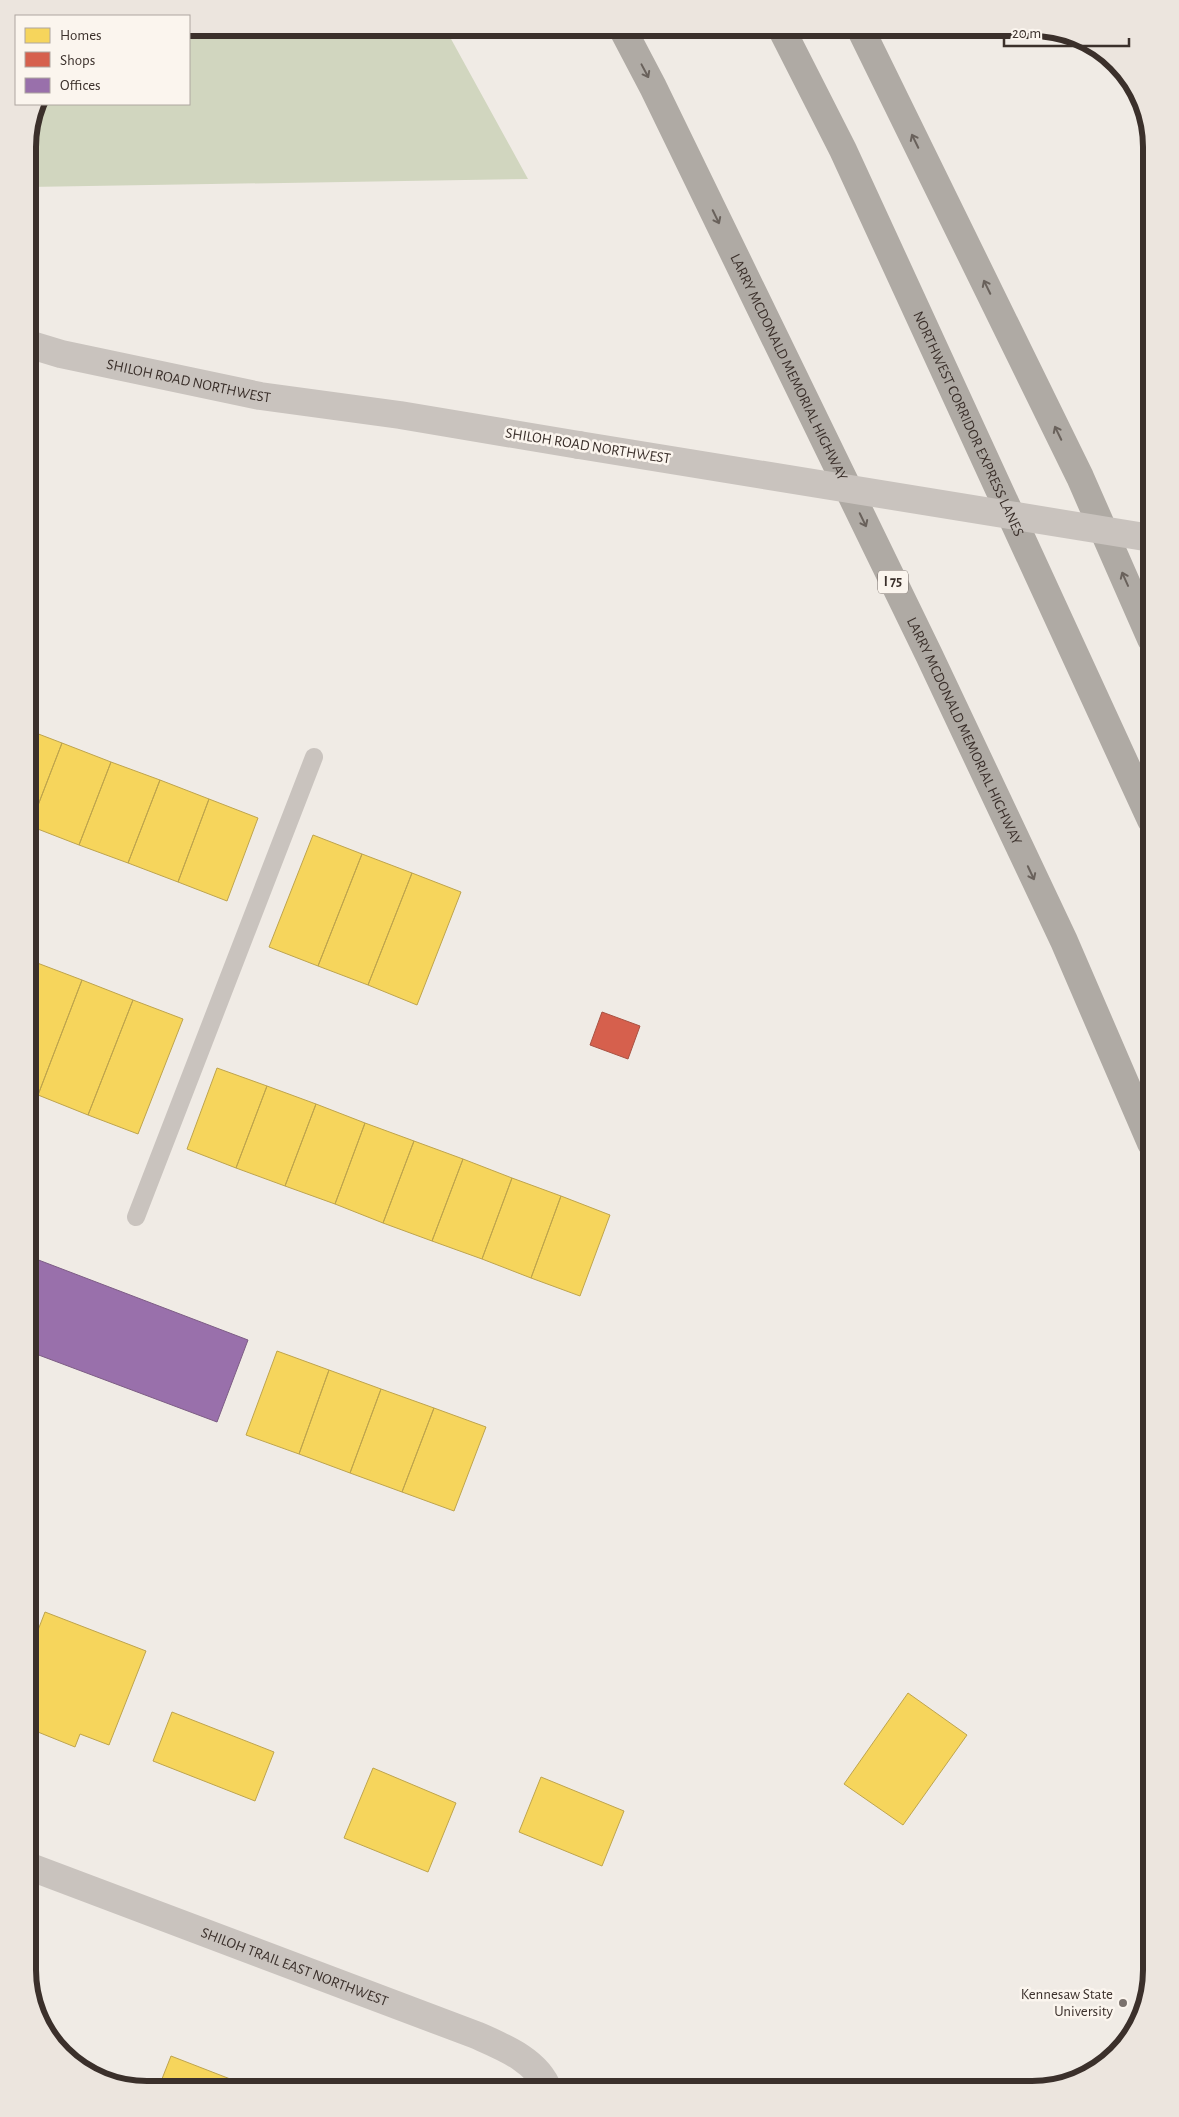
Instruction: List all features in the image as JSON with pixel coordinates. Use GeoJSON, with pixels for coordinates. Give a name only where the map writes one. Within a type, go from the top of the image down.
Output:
{"type":"FeatureCollection","features":[{"type":"Feature","properties":{"kind":"highway","name":"LARRY MCDONALD MEMORIAL HIGHWAY"},"geometry":{"type":"LineString","coordinates":[[626,36],[657,95],[929,655],[1064,941],[1143,1122]]}},
{"type":"Feature","properties":{"kind":"highway","name":"NORTHWEST CORRIDOR EXPRESS LANES"},"geometry":{"type":"LineString","coordinates":[[785,36],[843,150],[1143,800]]}},
{"type":"Feature","properties":{"kind":"highway"},"geometry":{"type":"LineString","coordinates":[[864,36],[1080,477],[1143,619]]}},
{"type":"Feature","properties":{"kind":"street","name":"SHILOH ROAD NORTHWEST"},"geometry":{"type":"LineString","coordinates":[[36,346],[61,354],[260,396],[400,415],[1143,537]]}},
{"type":"Feature","properties":{"kind":"street","name":"SHILOH TRAIL EAST NORTHWEST"},"geometry":{"type":"LineString","coordinates":[[36,1869],[476,2035],[524,2060],[539,2073],[544,2081]]}},
{"type":"Feature","properties":{"kind":"lane"},"geometry":{"type":"LineString","coordinates":[[136,1217],[314,757]]}},
{"type":"Feature","properties":{"kind":"green space"},"geometry":{"type":"Polygon","coordinates":[[[190,36],[449,36],[528,179],[36,187],[36,140],[38,125],[45,105],[190,105],[190,36]]]}},
{"type":"Feature","properties":{"kind":"building: Homes"},"geometry":{"type":"Polygon","coordinates":[[[36,733],[62,743],[36,810],[36,733]]]}},
{"type":"Feature","properties":{"kind":"building: Homes"},"geometry":{"type":"Polygon","coordinates":[[[62,743],[111,762],[79,845],[36,828],[36,810],[62,743]]]}},
{"type":"Feature","properties":{"kind":"building: Homes"},"geometry":{"type":"Polygon","coordinates":[[[111,762],[160,780],[128,863],[79,845],[111,762]]]}},
{"type":"Feature","properties":{"kind":"building: Homes"},"geometry":{"type":"Polygon","coordinates":[[[160,780],[209,799],[178,882],[128,863],[160,780]]]}},
{"type":"Feature","properties":{"kind":"building: Homes"},"geometry":{"type":"Polygon","coordinates":[[[209,799],[258,818],[227,901],[178,882],[209,799]]]}},
{"type":"Feature","properties":{"kind":"building: Homes"},"geometry":{"type":"Polygon","coordinates":[[[313,835],[362,854],[318,966],[269,947],[313,835]]]}},
{"type":"Feature","properties":{"kind":"building: Homes"},"geometry":{"type":"Polygon","coordinates":[[[362,854],[412,873],[368,985],[318,966],[362,854]]]}},
{"type":"Feature","properties":{"kind":"building: Homes"},"geometry":{"type":"Polygon","coordinates":[[[412,873],[461,892],[417,1005],[368,985],[412,873]]]}},
{"type":"Feature","properties":{"kind":"building: Homes"},"geometry":{"type":"Polygon","coordinates":[[[36,963],[82,980],[38,1095],[36,1094],[36,963]]]}},
{"type":"Feature","properties":{"kind":"building: Homes"},"geometry":{"type":"Polygon","coordinates":[[[82,980],[133,1000],[88,1115],[38,1095],[82,980]]]}},
{"type":"Feature","properties":{"kind":"building: Homes"},"geometry":{"type":"Polygon","coordinates":[[[133,1000],[183,1019],[138,1134],[88,1115],[133,1000]]]}},
{"type":"Feature","properties":{"kind":"building: Homes"},"geometry":{"type":"Polygon","coordinates":[[[217,1068],[267,1086],[236,1168],[187,1149],[217,1068]]]}},
{"type":"Feature","properties":{"kind":"building: Homes"},"geometry":{"type":"Polygon","coordinates":[[[267,1086],[316,1104],[285,1186],[236,1168],[267,1086]]]}},
{"type":"Feature","properties":{"kind":"building: Homes"},"geometry":{"type":"Polygon","coordinates":[[[316,1104],[365,1123],[335,1204],[285,1186],[316,1104]]]}},
{"type":"Feature","properties":{"kind":"building: Homes"},"geometry":{"type":"Polygon","coordinates":[[[365,1123],[414,1141],[383,1223],[335,1204],[365,1123]]]}},
{"type":"Feature","properties":{"kind":"building: Homes"},"geometry":{"type":"Polygon","coordinates":[[[414,1141],[463,1159],[432,1241],[383,1223],[414,1141]]]}},
{"type":"Feature","properties":{"kind":"building: Homes"},"geometry":{"type":"Polygon","coordinates":[[[463,1159],[512,1178],[482,1259],[432,1241],[463,1159]]]}},
{"type":"Feature","properties":{"kind":"building: Homes"},"geometry":{"type":"Polygon","coordinates":[[[512,1178],[561,1196],[531,1278],[482,1259],[512,1178]]]}},
{"type":"Feature","properties":{"kind":"building: Homes"},"geometry":{"type":"Polygon","coordinates":[[[561,1196],[610,1215],[580,1296],[531,1278],[561,1196]]]}},
{"type":"Feature","properties":{"kind":"building: Homes"},"geometry":{"type":"Polygon","coordinates":[[[277,1351],[329,1370],[299,1454],[246,1435],[277,1351]]]}},
{"type":"Feature","properties":{"kind":"building: Homes"},"geometry":{"type":"Polygon","coordinates":[[[329,1370],[381,1389],[350,1473],[299,1454],[329,1370]]]}},
{"type":"Feature","properties":{"kind":"building: Homes"},"geometry":{"type":"Polygon","coordinates":[[[381,1389],[434,1408],[402,1492],[350,1473],[381,1389]]]}},
{"type":"Feature","properties":{"kind":"building: Homes"},"geometry":{"type":"Polygon","coordinates":[[[434,1408],[486,1427],[454,1511],[402,1492],[434,1408]]]}},
{"type":"Feature","properties":{"kind":"building: Homes"},"geometry":{"type":"Polygon","coordinates":[[[45,1612],[146,1651],[109,1745],[80,1734],[75,1747],[36,1731],[36,1635],[45,1612]]]}},
{"type":"Feature","properties":{"kind":"building: Homes"},"geometry":{"type":"Polygon","coordinates":[[[908,1693],[967,1735],[903,1825],[844,1784],[908,1693]]]}},
{"type":"Feature","properties":{"kind":"building: Homes"},"geometry":{"type":"Polygon","coordinates":[[[172,1712],[274,1752],[255,1801],[153,1761],[172,1712]]]}},
{"type":"Feature","properties":{"kind":"building: Homes"},"geometry":{"type":"Polygon","coordinates":[[[373,1768],[456,1803],[428,1872],[344,1838],[373,1768]]]}},
{"type":"Feature","properties":{"kind":"building: Homes"},"geometry":{"type":"Polygon","coordinates":[[[541,1777],[624,1811],[602,1866],[519,1832],[541,1777]]]}},
{"type":"Feature","properties":{"kind":"building: Homes"},"geometry":{"type":"Polygon","coordinates":[[[171,2056],[235,2081],[161,2081],[171,2056]]]}},
{"type":"Feature","properties":{"kind":"building: Shops"},"geometry":{"type":"Polygon","coordinates":[[[602,1012],[640,1026],[628,1059],[590,1045],[602,1012]]]}},
{"type":"Feature","properties":{"kind":"building: Offices"},"geometry":{"type":"Polygon","coordinates":[[[36,1259],[248,1340],[217,1422],[36,1354],[36,1259]]]}},
{"type":"Feature","properties":{"kind":"place","name":"Kennesaw State University"},"geometry":{"type":"Point","coordinates":[1123,2003]}}]}
